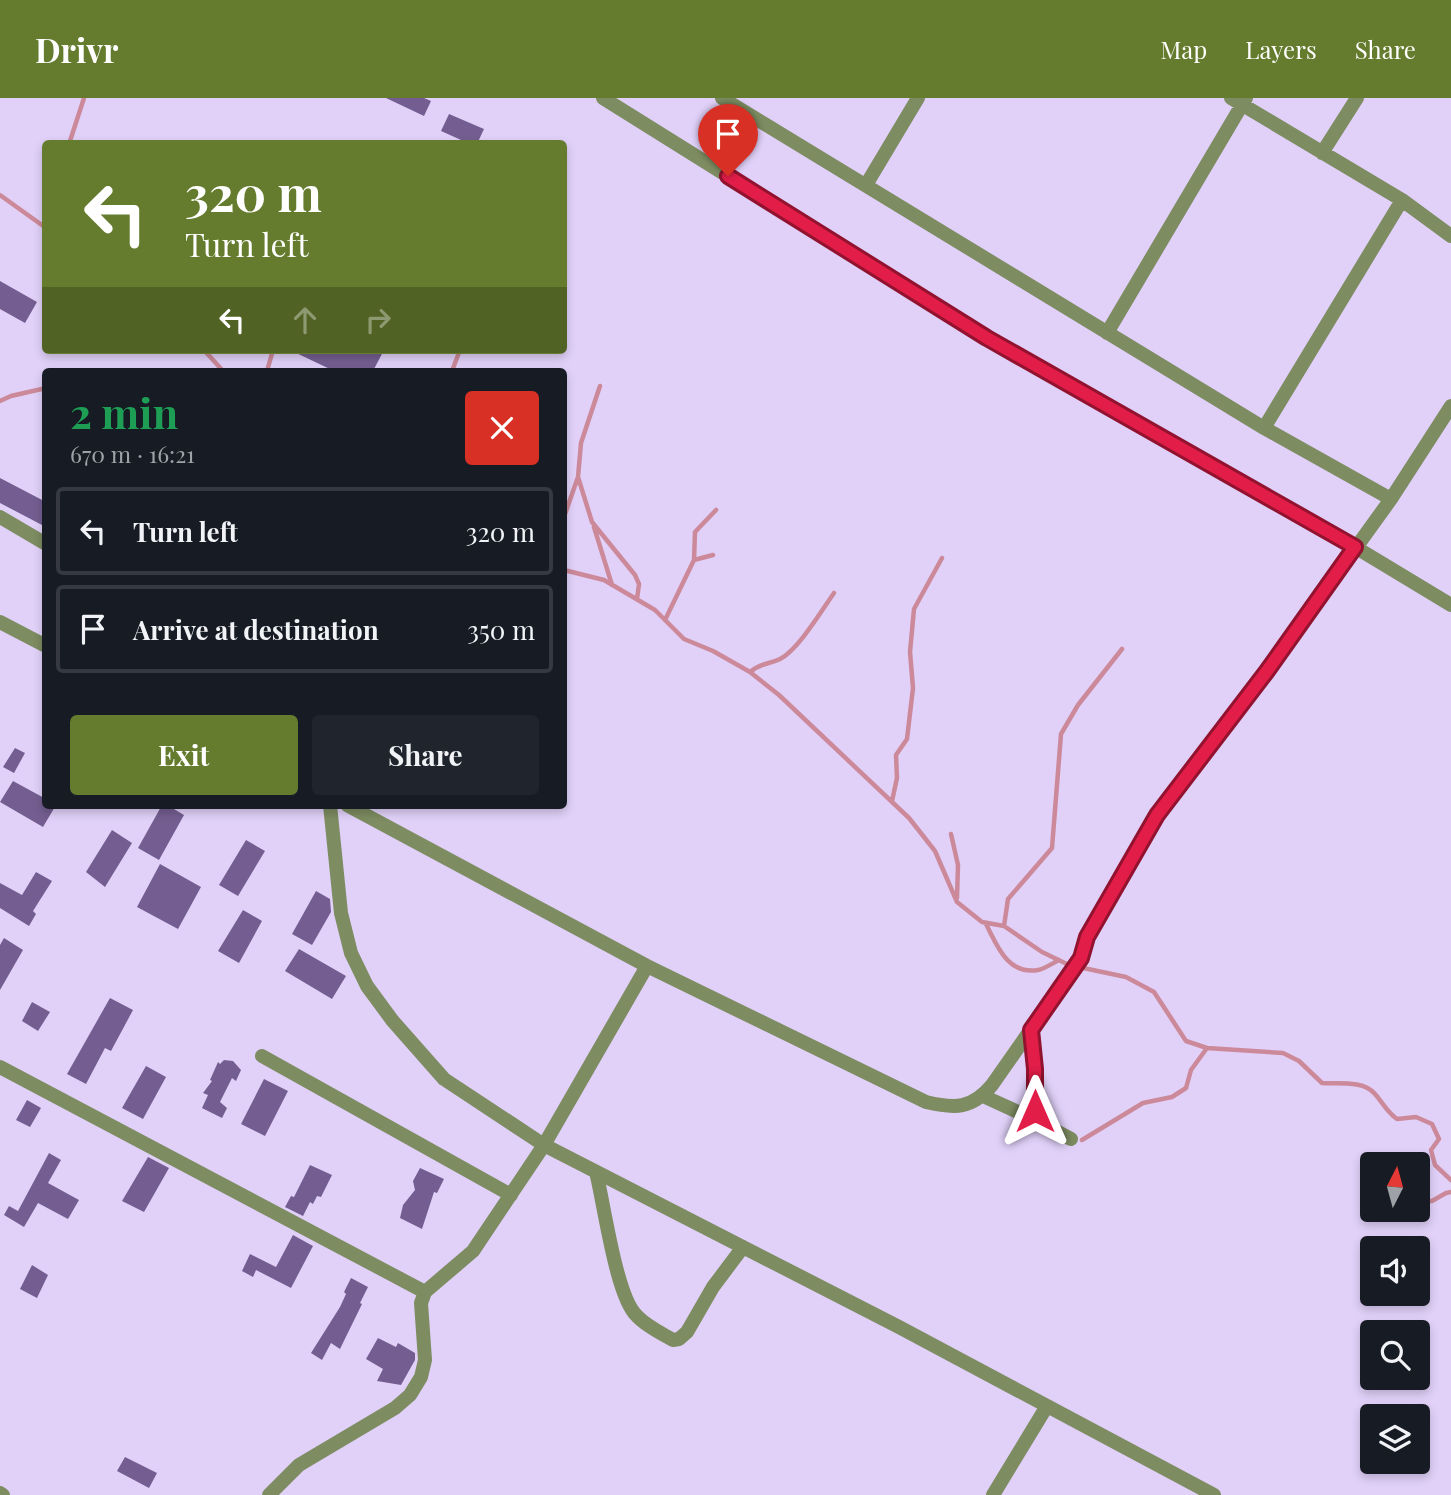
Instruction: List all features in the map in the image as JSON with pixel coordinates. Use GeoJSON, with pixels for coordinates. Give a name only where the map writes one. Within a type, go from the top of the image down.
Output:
{"type":"FeatureCollection","features":[{"type":"Feature","properties":{"kind":"street"},"geometry":{"type":"LineString","coordinates":[[603,98],[987,338],[1355,547],[1451,605]]}},
{"type":"Feature","properties":{"kind":"street"},"geometry":{"type":"LineString","coordinates":[[722,98],[1264,428],[1391,499]]}},
{"type":"Feature","properties":{"kind":"street"},"geometry":{"type":"LineString","coordinates":[[866,185],[918,98]]}},
{"type":"Feature","properties":{"kind":"street"},"geometry":{"type":"LineString","coordinates":[[1322,153],[1357,98]]}},
{"type":"Feature","properties":{"kind":"street"},"geometry":{"type":"LineString","coordinates":[[1107,333],[1239,100],[1402,200],[1451,236]]}},
{"type":"Feature","properties":{"kind":"street"},"geometry":{"type":"LineString","coordinates":[[1264,428],[1402,200]]}},
{"type":"Feature","properties":{"kind":"street"},"geometry":{"type":"LineString","coordinates":[[354,809],[647,966],[926,1102],[948,1106],[971,1103],[983,1096],[1072,972],[1081,958],[1087,937],[1157,815],[1267,671],[1391,499],[1451,405]]}},
{"type":"Feature","properties":{"kind":"street"},"geometry":{"type":"LineString","coordinates":[[0,517],[42,542]]}},
{"type":"Feature","properties":{"kind":"street"},"geometry":{"type":"LineString","coordinates":[[0,622],[42,644]]}},
{"type":"Feature","properties":{"kind":"street"},"geometry":{"type":"LineString","coordinates":[[330,809],[341,913],[351,953],[367,986],[392,1020],[443,1079],[544,1145],[1214,1495]]}},
{"type":"Feature","properties":{"kind":"street"},"geometry":{"type":"LineString","coordinates":[[269,1495],[299,1465],[395,1408],[410,1395],[421,1377],[425,1360],[421,1303],[425,1292],[473,1251],[544,1145],[647,966]]}},
{"type":"Feature","properties":{"kind":"street"},"geometry":{"type":"LineString","coordinates":[[1031,1030],[1035,1069],[1035,1111],[1031,1118]]}},
{"type":"Feature","properties":{"kind":"street"},"geometry":{"type":"LineString","coordinates":[[262,1056],[511,1195]]}},
{"type":"Feature","properties":{"kind":"street"},"geometry":{"type":"LineString","coordinates":[[0,1067],[425,1292]]}},
{"type":"Feature","properties":{"kind":"street"},"geometry":{"type":"LineString","coordinates":[[983,1096],[1071,1139]]}},
{"type":"Feature","properties":{"kind":"street"},"geometry":{"type":"LineString","coordinates":[[596,1172],[615,1263],[629,1307],[637,1317],[673,1340],[679,1339],[687,1332],[713,1287],[743,1247]]}},
{"type":"Feature","properties":{"kind":"street"},"geometry":{"type":"LineString","coordinates":[[993,1495],[1047,1406]]}},
{"type":"Feature","properties":{"kind":"building"},"geometry":{"type":"Polygon","coordinates":[[[386,98],[424,98],[431,101],[424,116],[386,98]]]}},
{"type":"Feature","properties":{"kind":"building"},"geometry":{"type":"Polygon","coordinates":[[[449,114],[484,129],[479,140],[461,140],[441,131],[449,114]]]}},
{"type":"Feature","properties":{"kind":"building"},"geometry":{"type":"Polygon","coordinates":[[[0,281],[37,302],[25,323],[0,309],[0,281]]]}},
{"type":"Feature","properties":{"kind":"building"},"geometry":{"type":"Polygon","coordinates":[[[298,354],[382,354],[375,368],[328,368],[298,354]]]}},
{"type":"Feature","properties":{"kind":"building"},"geometry":{"type":"Polygon","coordinates":[[[0,478],[42,500],[42,525],[0,503],[0,478]]]}},
{"type":"Feature","properties":{"kind":"building"},"geometry":{"type":"Polygon","coordinates":[[[15,748],[25,753],[14,773],[3,767],[15,748]]]}},
{"type":"Feature","properties":{"kind":"building"},"geometry":{"type":"Polygon","coordinates":[[[13,781],[42,797],[42,809],[54,809],[43,827],[0,802],[13,781]]]}},
{"type":"Feature","properties":{"kind":"building"},"geometry":{"type":"Polygon","coordinates":[[[160,809],[174,809],[184,815],[159,860],[138,848],[160,809]]]}},
{"type":"Feature","properties":{"kind":"building"},"geometry":{"type":"Polygon","coordinates":[[[112,830],[132,843],[105,887],[86,872],[112,830]]]}},
{"type":"Feature","properties":{"kind":"building"},"geometry":{"type":"Polygon","coordinates":[[[246,840],[265,851],[238,896],[219,885],[246,840]]]}},
{"type":"Feature","properties":{"kind":"building"},"geometry":{"type":"Polygon","coordinates":[[[160,864],[201,887],[178,929],[137,907],[160,864]]]}},
{"type":"Feature","properties":{"kind":"building"},"geometry":{"type":"Polygon","coordinates":[[[36,872],[52,881],[33,911],[36,914],[29,926],[0,908],[0,883],[22,895],[36,872]]]}},
{"type":"Feature","properties":{"kind":"building"},"geometry":{"type":"Polygon","coordinates":[[[316,891],[330,899],[331,912],[312,945],[292,934],[316,891]]]}},
{"type":"Feature","properties":{"kind":"building"},"geometry":{"type":"Polygon","coordinates":[[[243,910],[262,921],[239,963],[218,951],[243,910]]]}},
{"type":"Feature","properties":{"kind":"building"},"geometry":{"type":"Polygon","coordinates":[[[4,938],[23,950],[0,990],[0,945],[4,938]]]}},
{"type":"Feature","properties":{"kind":"building"},"geometry":{"type":"Polygon","coordinates":[[[299,949],[346,976],[332,999],[285,971],[299,949]]]}},
{"type":"Feature","properties":{"kind":"building"},"geometry":{"type":"Polygon","coordinates":[[[110,998],[133,1010],[111,1051],[105,1048],[86,1084],[67,1074],[110,998]]]}},
{"type":"Feature","properties":{"kind":"building"},"geometry":{"type":"Polygon","coordinates":[[[32,1002],[50,1012],[38,1031],[22,1021],[32,1002]]]}},
{"type":"Feature","properties":{"kind":"building"},"geometry":{"type":"Polygon","coordinates":[[[224,1060],[233,1061],[241,1070],[236,1081],[232,1078],[220,1102],[227,1108],[222,1118],[202,1108],[208,1095],[203,1093],[212,1081],[210,1080],[218,1062],[220,1064],[224,1060]]]}},
{"type":"Feature","properties":{"kind":"building"},"geometry":{"type":"Polygon","coordinates":[[[146,1066],[166,1077],[143,1119],[122,1108],[146,1066]]]}},
{"type":"Feature","properties":{"kind":"building"},"geometry":{"type":"Polygon","coordinates":[[[264,1079],[288,1091],[265,1136],[241,1124],[264,1079]]]}},
{"type":"Feature","properties":{"kind":"building"},"geometry":{"type":"Polygon","coordinates":[[[27,1100],[41,1108],[30,1127],[16,1120],[27,1100]]]}},
{"type":"Feature","properties":{"kind":"building"},"geometry":{"type":"Polygon","coordinates":[[[49,1153],[61,1160],[48,1183],[79,1200],[68,1219],[38,1203],[24,1227],[4,1215],[9,1206],[18,1211],[49,1153]]]}},
{"type":"Feature","properties":{"kind":"building"},"geometry":{"type":"Polygon","coordinates":[[[148,1157],[169,1168],[144,1212],[122,1201],[148,1157]]]}},
{"type":"Feature","properties":{"kind":"building"},"geometry":{"type":"Polygon","coordinates":[[[310,1165],[332,1175],[321,1197],[317,1196],[313,1204],[310,1202],[303,1216],[285,1207],[291,1196],[294,1197],[310,1165]]]}},
{"type":"Feature","properties":{"kind":"building"},"geometry":{"type":"Polygon","coordinates":[[[420,1168],[444,1179],[437,1193],[434,1192],[422,1229],[400,1218],[403,1205],[415,1190],[413,1181],[420,1168]]]}},
{"type":"Feature","properties":{"kind":"building"},"geometry":{"type":"Polygon","coordinates":[[[293,1235],[313,1246],[291,1288],[256,1270],[253,1277],[242,1271],[250,1254],[276,1267],[293,1235]]]}},
{"type":"Feature","properties":{"kind":"building"},"geometry":{"type":"Polygon","coordinates":[[[32,1265],[48,1275],[37,1298],[20,1289],[32,1265]]]}},
{"type":"Feature","properties":{"kind":"building"},"geometry":{"type":"Polygon","coordinates":[[[351,1278],[368,1287],[360,1303],[362,1304],[340,1349],[331,1343],[322,1360],[311,1353],[340,1307],[351,1278]]]}},
{"type":"Feature","properties":{"kind":"building"},"geometry":{"type":"Polygon","coordinates":[[[378,1338],[396,1347],[398,1343],[415,1353],[415,1360],[401,1385],[377,1381],[383,1369],[366,1359],[378,1338]]]}},
{"type":"Feature","properties":{"kind":"building"},"geometry":{"type":"Polygon","coordinates":[[[125,1457],[157,1473],[149,1488],[117,1471],[125,1457]]]}},
{"type":"Feature","properties":{"kind":"waterway"},"geometry":{"type":"LineString","coordinates":[[70,140],[84,98]]}},
{"type":"Feature","properties":{"kind":"waterway"},"geometry":{"type":"LineString","coordinates":[[0,195],[42,225]]}},
{"type":"Feature","properties":{"kind":"waterway"},"geometry":{"type":"LineString","coordinates":[[208,354],[220,368]]}},
{"type":"Feature","properties":{"kind":"waterway"},"geometry":{"type":"LineString","coordinates":[[268,368],[272,354]]}},
{"type":"Feature","properties":{"kind":"waterway"},"geometry":{"type":"LineString","coordinates":[[453,368],[458,354]]}},
{"type":"Feature","properties":{"kind":"waterway"},"geometry":{"type":"LineString","coordinates":[[567,508],[578,477],[581,443],[600,386]]}},
{"type":"Feature","properties":{"kind":"waterway"},"geometry":{"type":"LineString","coordinates":[[0,401],[42,389]]}},
{"type":"Feature","properties":{"kind":"waterway"},"geometry":{"type":"LineString","coordinates":[[578,477],[592,522],[635,575],[639,584],[637,599]]}},
{"type":"Feature","properties":{"kind":"waterway"},"geometry":{"type":"LineString","coordinates":[[694,560],[695,532],[716,510]]}},
{"type":"Feature","properties":{"kind":"waterway"},"geometry":{"type":"LineString","coordinates":[[594,527],[612,585]]}},
{"type":"Feature","properties":{"kind":"waterway"},"geometry":{"type":"LineString","coordinates":[[665,620],[694,560],[713,555]]}},
{"type":"Feature","properties":{"kind":"waterway"},"geometry":{"type":"LineString","coordinates":[[892,801],[897,778],[896,755],[907,739],[913,688],[910,652],[914,609],[942,558]]}},
{"type":"Feature","properties":{"kind":"waterway"},"geometry":{"type":"LineString","coordinates":[[567,571],[604,580],[655,610],[684,639],[713,651],[750,672],[779,695],[909,818],[935,851],[957,902],[982,922],[1004,926],[1042,952],[1069,965],[1126,977],[1154,992],[1186,1041],[1207,1048],[1283,1053],[1299,1061],[1322,1083],[1350,1084],[1370,1090],[1397,1119],[1416,1117],[1432,1124],[1439,1139],[1431,1150],[1435,1165],[1451,1180]]}},
{"type":"Feature","properties":{"kind":"waterway"},"geometry":{"type":"LineString","coordinates":[[750,672],[787,654],[809,629],[834,593]]}},
{"type":"Feature","properties":{"kind":"waterway"},"geometry":{"type":"LineString","coordinates":[[1004,926],[1008,899],[1052,848],[1061,734],[1078,705],[1122,649]]}},
{"type":"Feature","properties":{"kind":"waterway"},"geometry":{"type":"LineString","coordinates":[[951,834],[958,865],[957,898]]}},
{"type":"Feature","properties":{"kind":"waterway"},"geometry":{"type":"LineString","coordinates":[[986,924],[1004,957],[1018,968],[1038,970],[1059,960]]}},
{"type":"Feature","properties":{"kind":"waterway"},"geometry":{"type":"LineString","coordinates":[[1082,1140],[1143,1103],[1172,1097],[1186,1088],[1191,1070],[1207,1048]]}},
{"type":"Feature","properties":{"kind":"waterway"},"geometry":{"type":"LineString","coordinates":[[1430,1201],[1451,1192]]}},
{"type":"Feature","properties":{"kind":"route"},"geometry":{"type":"LineString","coordinates":[[728,176],[987,338],[1355,547],[1267,671],[1157,815],[1087,937],[1081,958],[1031,1030],[1035,1111]]}}]}
